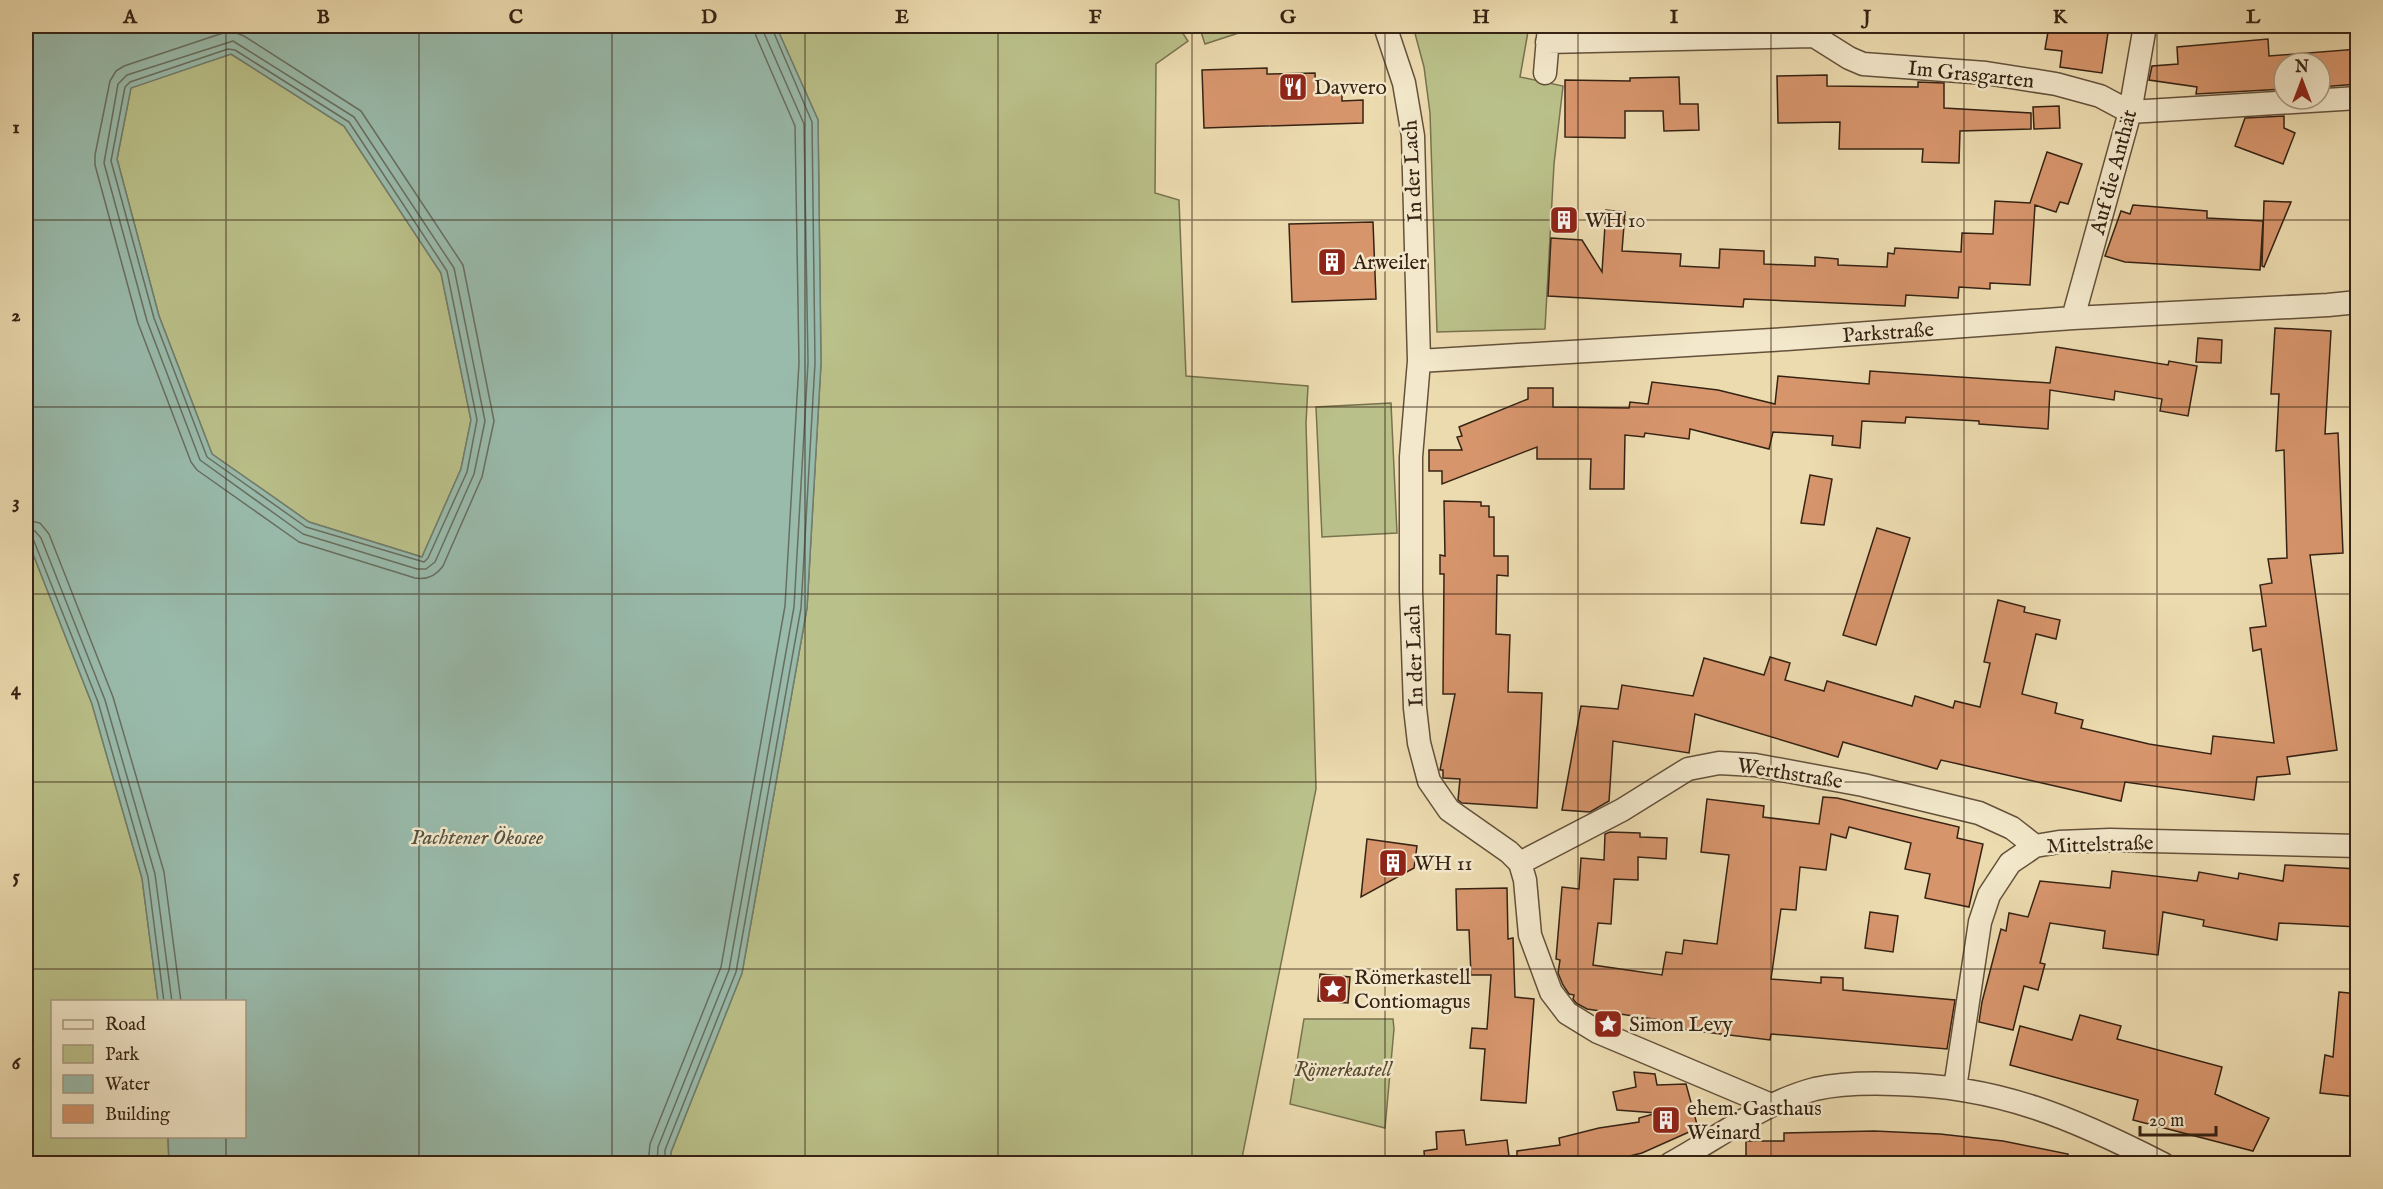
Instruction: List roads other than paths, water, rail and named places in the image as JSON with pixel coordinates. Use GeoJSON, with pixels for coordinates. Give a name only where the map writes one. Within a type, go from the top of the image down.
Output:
{"type":"FeatureCollection","features":[{"type":"Feature","properties":{"kind":"street","name":"In der Lach"},"geometry":{"type":"LineString","coordinates":[[1385,26],[1404,83],[1413,136],[1419,361],[1411,457],[1411,591],[1415,708],[1419,742],[1429,781],[1449,810],[1509,852],[1520,863]]}},
{"type":"Feature","properties":{"kind":"street","name":"Auf die Anthät"},"geometry":{"type":"LineString","coordinates":[[2073,318],[2130,112],[2145,26]]}},
{"type":"Feature","properties":{"kind":"street","name":"Im Grasgarten"},"geometry":{"type":"LineString","coordinates":[[1548,34],[1814,31],[1849,58],[1863,64],[1986,73],[2056,84],[2100,96],[2130,112]]}},
{"type":"Feature","properties":{"kind":"street"},"geometry":{"type":"LineString","coordinates":[[1545,73],[1548,34]]}},
{"type":"Feature","properties":{"kind":"street"},"geometry":{"type":"LineString","coordinates":[[2130,112],[2358,98]]}},
{"type":"Feature","properties":{"kind":"street","name":"Parkstraße"},"geometry":{"type":"LineString","coordinates":[[1419,361],[1787,339],[2073,318],[2358,302]]}},
{"type":"Feature","properties":{"kind":"street","name":"Werthstraße"},"geometry":{"type":"LineString","coordinates":[[1520,863],[1622,810],[1688,769],[1719,763],[1755,765],[1863,785],[1979,813],[2012,828],[2035,846]]}},
{"type":"Feature","properties":{"kind":"street","name":"Mittelstraße"},"geometry":{"type":"LineString","coordinates":[[1955,1088],[1980,922],[1989,895],[2010,863],[2035,846],[2059,842],[2110,840],[2358,846]]}},
{"type":"Feature","properties":{"kind":"street"},"geometry":{"type":"LineString","coordinates":[[1520,863],[1525,880],[1530,935],[1551,992],[1567,1013],[1598,1032],[1771,1105]]}},
{"type":"Feature","properties":{"kind":"street"},"geometry":{"type":"LineString","coordinates":[[1670,1164],[1771,1105],[1815,1089],[1861,1083],[1955,1088],[2000,1096],[2073,1120],[2163,1164]]}},
{"type":"Feature","properties":{"kind":"water","name":"Pachtener Ökosee"},"geometry":{"type":"Polygon","coordinates":[[[26,26],[776,26],[818,120],[821,363],[807,608],[742,973],[671,1152],[670,1163],[169,1163],[168,1138],[246,1138],[246,1000],[158,1000],[142,878],[92,704],[26,536],[26,26]],[[231,54],[131,88],[117,159],[159,316],[212,454],[309,522],[422,557],[461,469],[471,420],[441,273],[344,126],[231,54]]]}},
{"type":"Feature","properties":{"kind":"place","name":"Davvero"},"geometry":{"type":"Point","coordinates":[1293,87]}},
{"type":"Feature","properties":{"kind":"place","name":"WH 10"},"geometry":{"type":"Point","coordinates":[1564,220]}},
{"type":"Feature","properties":{"kind":"place","name":"Arweiler"},"geometry":{"type":"Point","coordinates":[1332,262]}},
{"type":"Feature","properties":{"kind":"place","name":"WH 11"},"geometry":{"type":"Point","coordinates":[1393,863]}},
{"type":"Feature","properties":{"kind":"place","name":"Römerkastell Contiomagus"},"geometry":{"type":"Point","coordinates":[1333,989]}},
{"type":"Feature","properties":{"kind":"place","name":"Simon Levy"},"geometry":{"type":"Point","coordinates":[1608,1024]}},
{"type":"Feature","properties":{"kind":"place","name":"ehem. Gasthaus Weinard"},"geometry":{"type":"Point","coordinates":[1666,1120]}},
{"type":"Feature","properties":{"kind":"park label","name":"Römerkastell"},"geometry":{"type":"Point","coordinates":[1343,1069]}}]}
